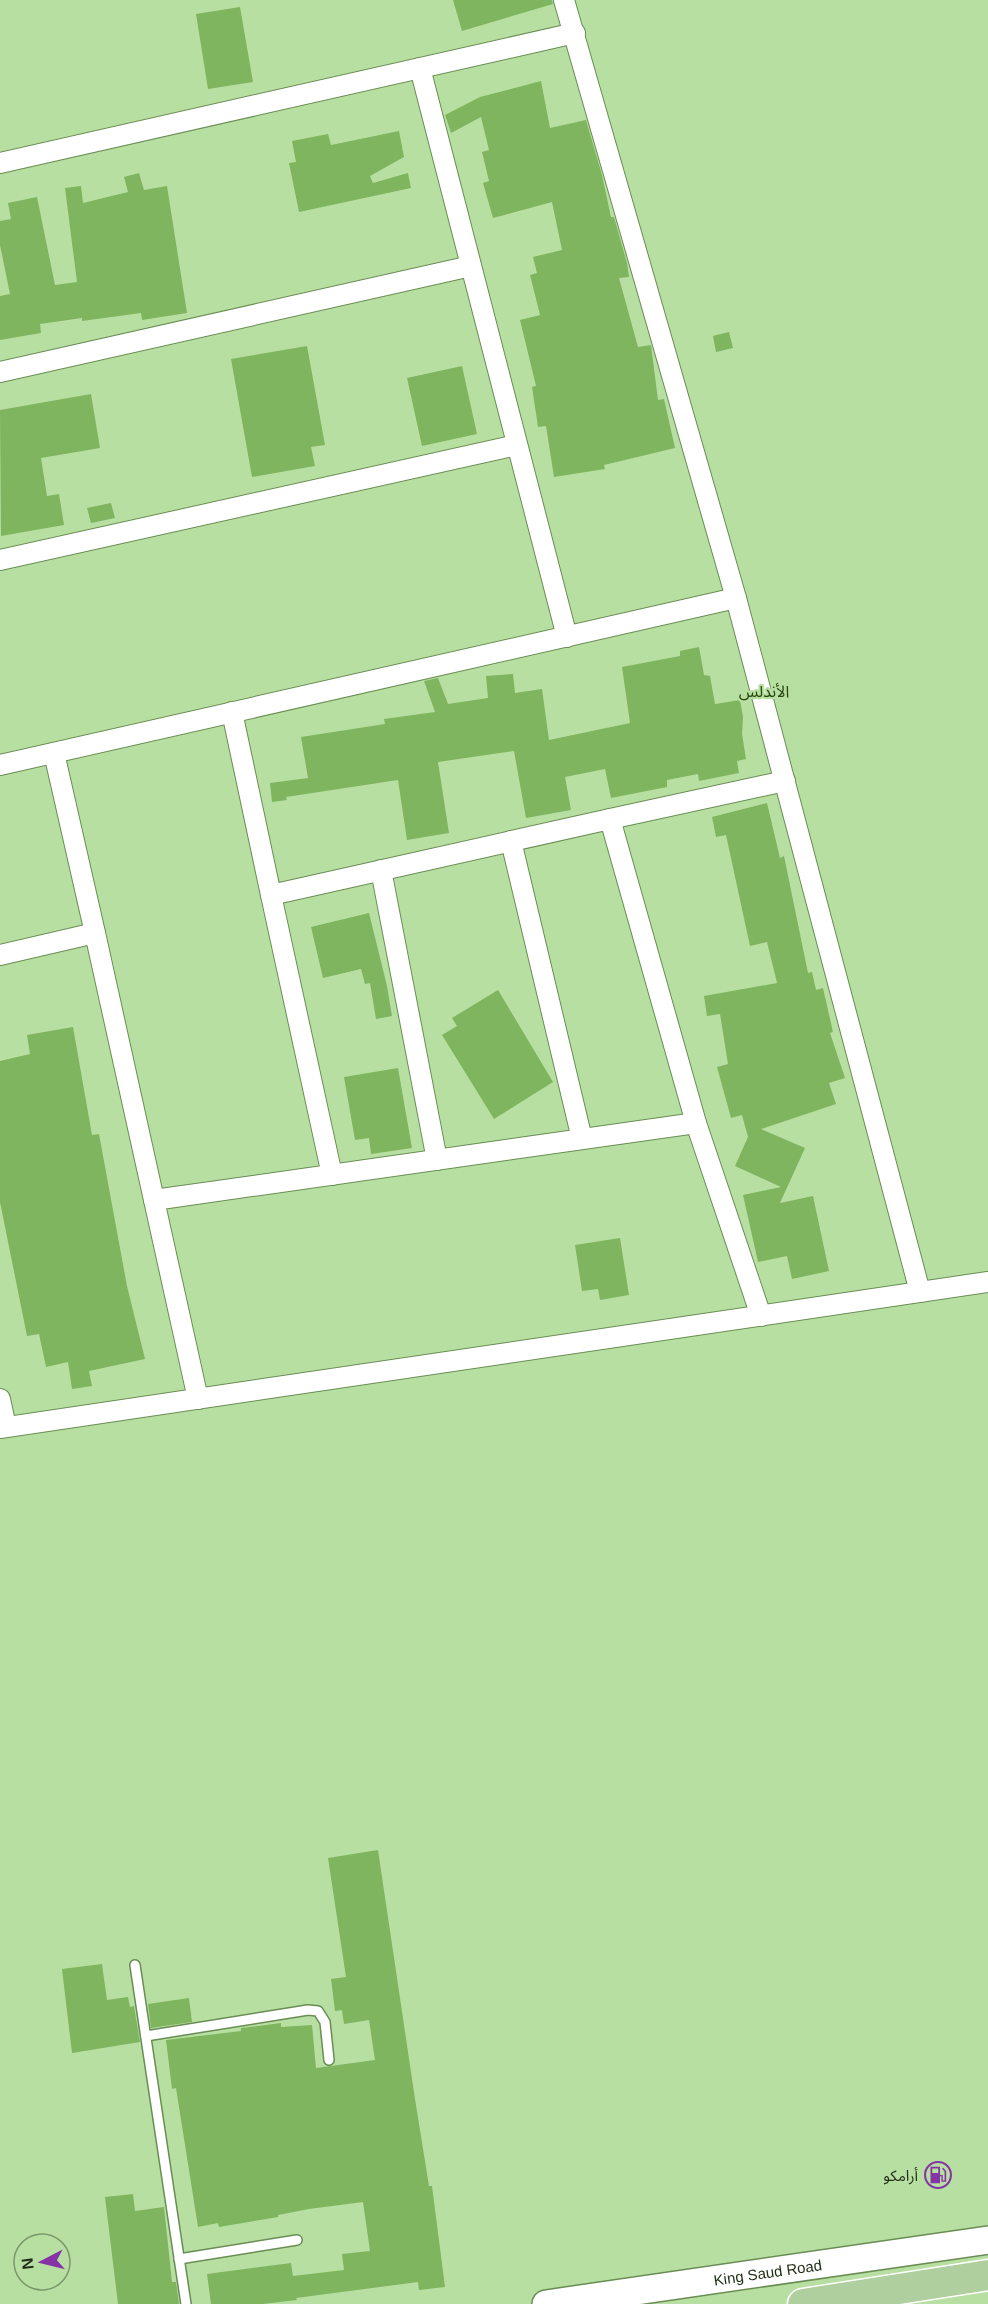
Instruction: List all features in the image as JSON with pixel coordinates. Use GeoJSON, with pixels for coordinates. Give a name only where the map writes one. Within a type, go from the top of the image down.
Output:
{"type":"FeatureCollection","features":[{"type":"Feature","properties":{"kind":"main road","name":"King Saud Road"},"geometry":{"type":"LineString","coordinates":[[546,2304],[988,2240]]}},
{"type":"Feature","properties":{"kind":"main road"},"geometry":{"type":"LineString","coordinates":[[803,2304],[988,2276]]}},
{"type":"Feature","properties":{"kind":"street"},"geometry":{"type":"LineString","coordinates":[[564,0],[736,598],[920,1292]]}},
{"type":"Feature","properties":{"kind":"street"},"geometry":{"type":"LineString","coordinates":[[0,163],[575,33]]}},
{"type":"Feature","properties":{"kind":"street"},"geometry":{"type":"LineString","coordinates":[[420,68],[567,637]]}},
{"type":"Feature","properties":{"kind":"street"},"geometry":{"type":"LineString","coordinates":[[0,372],[471,266]]}},
{"type":"Feature","properties":{"kind":"street"},"geometry":{"type":"LineString","coordinates":[[0,560],[517,445]]}},
{"type":"Feature","properties":{"kind":"street"},"geometry":{"type":"LineString","coordinates":[[0,765],[736,598]]}},
{"type":"Feature","properties":{"kind":"street"},"geometry":{"type":"LineString","coordinates":[[232,712],[333,1174]]}},
{"type":"Feature","properties":{"kind":"street"},"geometry":{"type":"LineString","coordinates":[[54,753],[198,1399]]}},
{"type":"Feature","properties":{"kind":"street"},"geometry":{"type":"LineString","coordinates":[[271,895],[785,781]]}},
{"type":"Feature","properties":{"kind":"street"},"geometry":{"type":"LineString","coordinates":[[610,819],[696,1123],[761,1316]]}},
{"type":"Feature","properties":{"kind":"street"},"geometry":{"type":"LineString","coordinates":[[511,841],[582,1139]]}},
{"type":"Feature","properties":{"kind":"street"},"geometry":{"type":"LineString","coordinates":[[381,870],[437,1160]]}},
{"type":"Feature","properties":{"kind":"street"},"geometry":{"type":"LineString","coordinates":[[0,955],[95,933]]}},
{"type":"Feature","properties":{"kind":"street"},"geometry":{"type":"LineString","coordinates":[[154,1200],[696,1123]]}},
{"type":"Feature","properties":{"kind":"street"},"geometry":{"type":"LineString","coordinates":[[0,1399],[3,1428],[988,1282]]}},
{"type":"Feature","properties":{"kind":"lane"},"geometry":{"type":"LineString","coordinates":[[135,1965],[186,2304]]}},
{"type":"Feature","properties":{"kind":"lane"},"geometry":{"type":"LineString","coordinates":[[146,2036],[308,2010],[318,2011],[325,2022],[329,2060]]}},
{"type":"Feature","properties":{"kind":"lane"},"geometry":{"type":"LineString","coordinates":[[179,2259],[297,2240]]}},
{"type":"Feature","properties":{"kind":"building"},"geometry":{"type":"Polygon","coordinates":[[[453,0],[552,0],[553,4],[462,31],[453,0]]]}},
{"type":"Feature","properties":{"kind":"building"},"geometry":{"type":"Polygon","coordinates":[[[240,7],[253,82],[208,89],[196,14],[240,7]]]}},
{"type":"Feature","properties":{"kind":"building"},"geometry":{"type":"Polygon","coordinates":[[[541,81],[550,128],[586,120],[611,217],[614,217],[627,263],[629,277],[619,278],[638,347],[651,345],[658,400],[664,399],[675,448],[604,465],[605,469],[554,477],[546,426],[538,427],[532,387],[536,386],[520,320],[540,315],[530,275],[537,273],[533,257],[562,250],[552,202],[493,218],[483,183],[489,181],[482,152],[489,150],[481,117],[451,133],[445,115],[480,97],[541,81]]]}},
{"type":"Feature","properties":{"kind":"building"},"geometry":{"type":"Polygon","coordinates":[[[399,131],[404,157],[370,176],[373,183],[408,173],[411,188],[299,212],[289,163],[296,162],[292,141],[328,134],[331,145],[399,131]]]}},
{"type":"Feature","properties":{"kind":"building"},"geometry":{"type":"Polygon","coordinates":[[[139,173],[144,190],[167,186],[187,313],[142,320],[141,313],[40,324],[41,333],[0,340],[0,296],[10,294],[0,245],[0,221],[11,219],[8,203],[37,197],[55,285],[77,282],[65,188],[81,186],[83,203],[128,192],[124,177],[139,173]]]}},
{"type":"Feature","properties":{"kind":"building"},"geometry":{"type":"Polygon","coordinates":[[[729,332],[733,348],[716,352],[713,336],[729,332]]]}},
{"type":"Feature","properties":{"kind":"building"},"geometry":{"type":"Polygon","coordinates":[[[307,346],[325,445],[311,447],[315,466],[252,477],[231,359],[307,346]]]}},
{"type":"Feature","properties":{"kind":"building"},"geometry":{"type":"Polygon","coordinates":[[[462,366],[477,434],[422,446],[407,378],[462,366]]]}},
{"type":"Feature","properties":{"kind":"building"},"geometry":{"type":"Polygon","coordinates":[[[91,394],[100,448],[41,458],[47,496],[59,494],[64,525],[1,536],[0,410],[91,394]]]}},
{"type":"Feature","properties":{"kind":"building"},"geometry":{"type":"Polygon","coordinates":[[[111,503],[115,518],[91,523],[87,508],[111,503]]]}},
{"type":"Feature","properties":{"kind":"building"},"geometry":{"type":"Polygon","coordinates":[[[699,647],[704,675],[710,676],[715,704],[740,700],[746,759],[737,761],[739,773],[699,781],[698,774],[667,780],[667,787],[611,798],[605,769],[565,777],[571,810],[526,818],[514,751],[438,762],[449,833],[407,840],[398,780],[286,797],[287,800],[272,802],[270,783],[308,778],[301,737],[385,724],[384,719],[435,712],[424,681],[438,678],[448,704],[488,698],[486,676],[513,674],[515,693],[542,689],[549,740],[630,723],[622,667],[680,656],[680,651],[699,647]]]}},
{"type":"Feature","properties":{"kind":"building"},"geometry":{"type":"Polygon","coordinates":[[[767,803],[780,858],[784,856],[808,973],[812,972],[816,990],[823,988],[833,1032],[830,1033],[845,1078],[829,1083],[836,1104],[761,1129],[805,1148],[780,1203],[813,1196],[829,1271],[792,1279],[787,1256],[758,1262],[743,1195],[781,1187],[735,1166],[748,1137],[742,1115],[731,1118],[717,1067],[728,1064],[720,1014],[707,1016],[704,996],[777,983],[767,942],[750,946],[726,835],[716,837],[712,817],[767,803]]]}},
{"type":"Feature","properties":{"kind":"building"},"geometry":{"type":"Polygon","coordinates":[[[369,913],[392,1016],[376,1019],[370,983],[365,984],[361,969],[323,978],[311,927],[369,913]]]}},
{"type":"Feature","properties":{"kind":"building"},"geometry":{"type":"Polygon","coordinates":[[[498,990],[553,1082],[494,1119],[442,1035],[457,1026],[452,1018],[498,990]]]}},
{"type":"Feature","properties":{"kind":"building"},"geometry":{"type":"Polygon","coordinates":[[[73,1027],[92,1135],[99,1134],[127,1286],[145,1359],[89,1371],[92,1386],[72,1389],[68,1362],[46,1367],[39,1334],[27,1336],[0,1202],[0,1061],[30,1054],[27,1035],[73,1027]]]}},
{"type":"Feature","properties":{"kind":"building"},"geometry":{"type":"Polygon","coordinates":[[[398,1068],[412,1148],[371,1154],[369,1138],[355,1140],[344,1077],[398,1068]]]}},
{"type":"Feature","properties":{"kind":"building"},"geometry":{"type":"Polygon","coordinates":[[[620,1238],[629,1295],[600,1300],[598,1289],[582,1291],[575,1245],[620,1238]]]}},
{"type":"Feature","properties":{"kind":"building"},"geometry":{"type":"Polygon","coordinates":[[[378,1850],[415,2099],[429,2186],[432,2186],[445,2287],[419,2290],[418,2282],[263,2304],[211,2304],[207,2274],[291,2263],[293,2276],[344,2270],[342,2254],[370,2251],[363,2202],[309,2209],[219,2227],[218,2223],[198,2227],[176,2088],[172,2089],[166,2040],[241,2031],[241,2028],[281,2023],[281,2027],[312,2025],[316,2068],[375,2060],[369,2020],[344,2024],[342,2010],[335,2011],[331,1979],[346,1977],[328,1858],[378,1850]]]}},
{"type":"Feature","properties":{"kind":"building"},"geometry":{"type":"Polygon","coordinates":[[[102,1964],[107,2000],[128,1997],[130,2007],[134,2006],[140,2042],[72,2053],[62,1969],[102,1964]]]}},
{"type":"Feature","properties":{"kind":"building"},"geometry":{"type":"Polygon","coordinates":[[[189,1998],[192,2022],[151,2028],[148,2004],[189,1998]]]}},
{"type":"Feature","properties":{"kind":"building"},"geometry":{"type":"Polygon","coordinates":[[[133,2194],[135,2211],[164,2207],[172,2282],[176,2282],[179,2304],[118,2304],[105,2197],[133,2194]]]}},
{"type":"Feature","properties":{"kind":"place","name":"أرامكو"},"geometry":{"type":"Point","coordinates":[938,2175]}},
{"type":"Feature","properties":{"kind":"district","name":"الأندلس"},"geometry":{"type":"Point","coordinates":[764,691]}}]}
